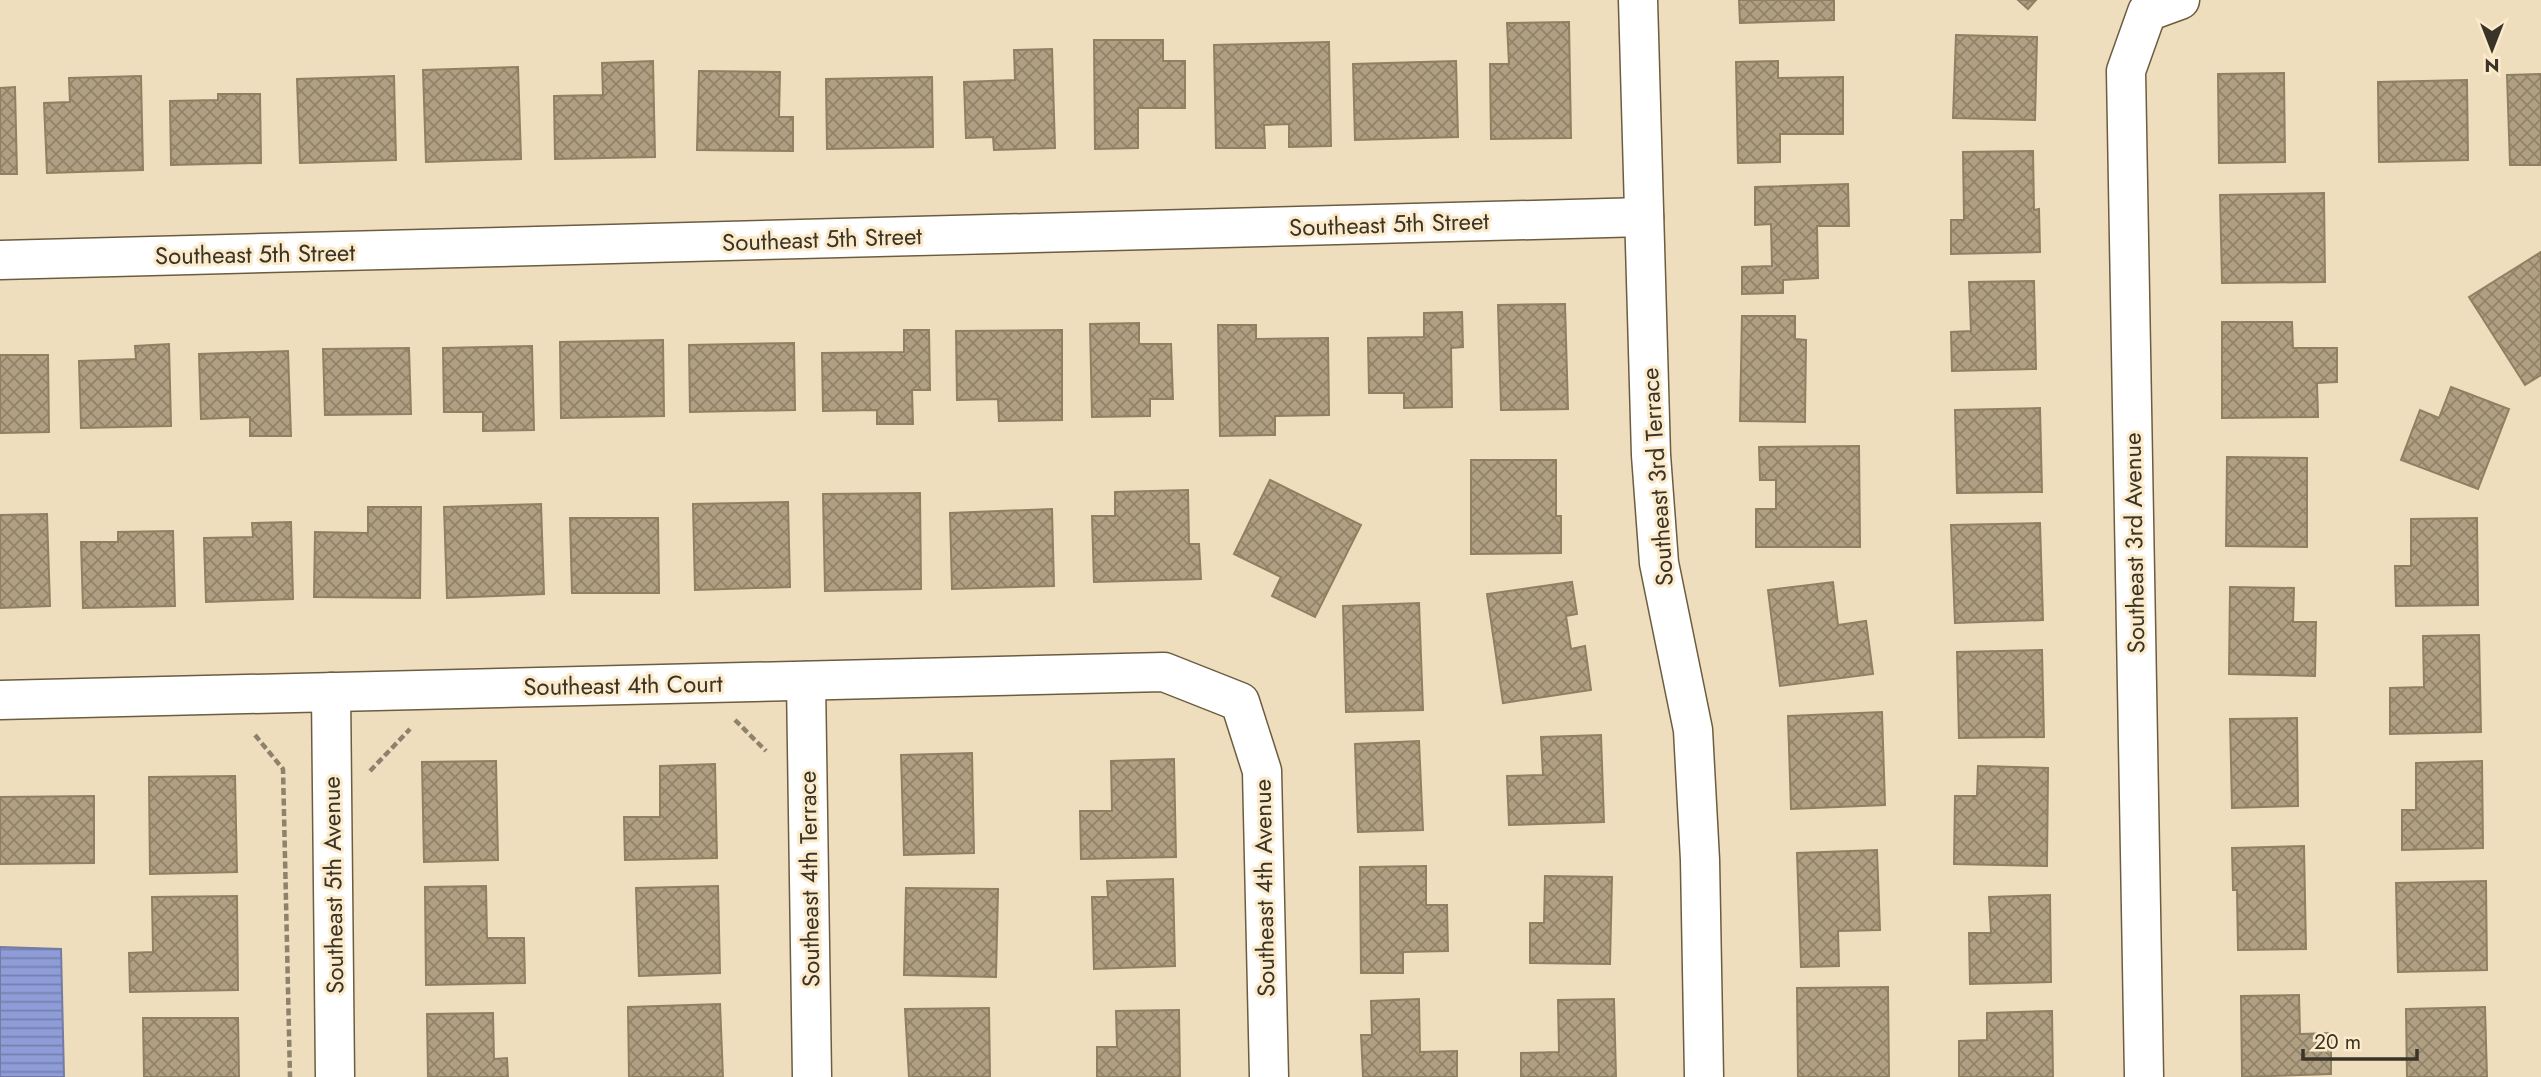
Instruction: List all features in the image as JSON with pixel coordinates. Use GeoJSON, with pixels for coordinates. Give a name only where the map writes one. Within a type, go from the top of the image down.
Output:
{"type":"FeatureCollection","features":[{"type":"Feature","properties":{"kind":"street","name":"Southeast 3rd Terrace"},"geometry":{"type":"LineString","coordinates":[[1638,0],[1651,455],[1659,563],[1693,730],[1700,860],[1704,1077]]}},
{"type":"Feature","properties":{"kind":"street","name":"Southeast 3rd Avenue"},"geometry":{"type":"LineString","coordinates":[[2144,1077],[2126,71],[2163,6]]}},
{"type":"Feature","properties":{"kind":"street","name":"Southeast 5th Street"},"geometry":{"type":"LineString","coordinates":[[0,260],[1644,217]]}},
{"type":"Feature","properties":{"kind":"street","name":"Southeast 4th Court"},"geometry":{"type":"LineString","coordinates":[[0,700],[1164,672],[1240,702]]}},
{"type":"Feature","properties":{"kind":"street","name":"Southeast 4th Terrace"},"geometry":{"type":"LineString","coordinates":[[806,681],[812,1077]]}},
{"type":"Feature","properties":{"kind":"street","name":"Southeast 5th Avenue"},"geometry":{"type":"LineString","coordinates":[[331,692],[335,1077]]}},
{"type":"Feature","properties":{"kind":"street","name":"Southeast 4th Avenue"},"geometry":{"type":"LineString","coordinates":[[1240,702],[1262,771],[1269,1077]]}},
{"type":"Feature","properties":{"kind":"path"},"geometry":{"type":"LineString","coordinates":[[733,718],[766,748],[766,759]]}},
{"type":"Feature","properties":{"kind":"path"},"geometry":{"type":"LineString","coordinates":[[363,778],[411,728],[424,727]]}},
{"type":"Feature","properties":{"kind":"path"},"geometry":{"type":"LineString","coordinates":[[243,736],[257,735],[283,769],[290,1077]]}},
{"type":"Feature","properties":{"kind":"water"},"geometry":{"type":"Polygon","coordinates":[[[0,947],[61,949],[64,1077],[0,1077],[0,947]]]}},
{"type":"Feature","properties":{"kind":"building"},"geometry":{"type":"Polygon","coordinates":[[[1739,0],[1834,0],[1834,20],[1740,23],[1739,0]]]}},
{"type":"Feature","properties":{"kind":"building"},"geometry":{"type":"Polygon","coordinates":[[[2018,0],[2036,0],[2028,9],[2018,0]]]}},
{"type":"Feature","properties":{"kind":"building"},"geometry":{"type":"Polygon","coordinates":[[[1569,22],[1571,138],[1491,139],[1490,64],[1509,64],[1507,23],[1569,22]]]}},
{"type":"Feature","properties":{"kind":"building"},"geometry":{"type":"Polygon","coordinates":[[[1956,35],[2037,37],[2035,120],[1953,118],[1956,35]]]}},
{"type":"Feature","properties":{"kind":"building"},"geometry":{"type":"Polygon","coordinates":[[[1094,40],[1163,40],[1163,61],[1185,61],[1185,108],[1138,108],[1138,148],[1095,149],[1094,40]]]}},
{"type":"Feature","properties":{"kind":"building"},"geometry":{"type":"Polygon","coordinates":[[[1329,42],[1331,146],[1289,147],[1289,124],[1264,125],[1265,148],[1216,148],[1214,45],[1329,42]]]}},
{"type":"Feature","properties":{"kind":"building"},"geometry":{"type":"Polygon","coordinates":[[[1052,49],[1055,148],[994,150],[993,137],[966,138],[964,82],[1015,80],[1014,50],[1052,49]]]}},
{"type":"Feature","properties":{"kind":"building"},"geometry":{"type":"Polygon","coordinates":[[[653,61],[655,157],[555,159],[554,96],[603,95],[602,63],[653,61]]]}},
{"type":"Feature","properties":{"kind":"building"},"geometry":{"type":"Polygon","coordinates":[[[1456,61],[1458,137],[1355,140],[1353,64],[1456,61]]]}},
{"type":"Feature","properties":{"kind":"building"},"geometry":{"type":"Polygon","coordinates":[[[1778,61],[1778,78],[1843,77],[1843,134],[1780,134],[1780,162],[1738,163],[1736,62],[1778,61]]]}},
{"type":"Feature","properties":{"kind":"building"},"geometry":{"type":"Polygon","coordinates":[[[518,67],[521,159],[426,162],[423,70],[518,67]]]}},
{"type":"Feature","properties":{"kind":"building"},"geometry":{"type":"Polygon","coordinates":[[[699,71],[780,72],[779,117],[793,117],[793,151],[697,150],[699,71]]]}},
{"type":"Feature","properties":{"kind":"building"},"geometry":{"type":"Polygon","coordinates":[[[2284,73],[2285,162],[2219,163],[2218,74],[2284,73]]]}},
{"type":"Feature","properties":{"kind":"building"},"geometry":{"type":"Polygon","coordinates":[[[2541,74],[2541,165],[2510,165],[2507,75],[2541,74]]]}},
{"type":"Feature","properties":{"kind":"building"},"geometry":{"type":"Polygon","coordinates":[[[141,76],[143,170],[47,173],[44,103],[70,102],[69,78],[141,76]]]}},
{"type":"Feature","properties":{"kind":"building"},"geometry":{"type":"Polygon","coordinates":[[[394,76],[396,160],[300,163],[297,79],[394,76]]]}},
{"type":"Feature","properties":{"kind":"building"},"geometry":{"type":"Polygon","coordinates":[[[932,77],[933,147],[827,149],[826,79],[932,77]]]}},
{"type":"Feature","properties":{"kind":"building"},"geometry":{"type":"Polygon","coordinates":[[[2467,80],[2468,160],[2379,162],[2378,82],[2467,80]]]}},
{"type":"Feature","properties":{"kind":"building"},"geometry":{"type":"Polygon","coordinates":[[[15,87],[17,174],[0,174],[0,88],[15,87]]]}},
{"type":"Feature","properties":{"kind":"building"},"geometry":{"type":"Polygon","coordinates":[[[218,94],[260,94],[261,163],[171,165],[170,101],[218,100],[218,94]]]}},
{"type":"Feature","properties":{"kind":"building"},"geometry":{"type":"Polygon","coordinates":[[[2033,151],[2034,210],[2039,209],[2040,252],[1951,254],[1951,220],[1964,220],[1963,152],[2033,151]]]}},
{"type":"Feature","properties":{"kind":"building"},"geometry":{"type":"Polygon","coordinates":[[[1848,184],[1849,226],[1817,226],[1818,278],[1783,280],[1783,293],[1742,294],[1742,267],[1772,266],[1771,224],[1755,225],[1755,187],[1848,184]]]}},
{"type":"Feature","properties":{"kind":"building"},"geometry":{"type":"Polygon","coordinates":[[[2324,193],[2325,282],[2222,283],[2220,195],[2324,193]]]}},
{"type":"Feature","properties":{"kind":"building"},"geometry":{"type":"Polygon","coordinates":[[[2541,252],[2541,375],[2525,385],[2469,297],[2541,252]]]}},
{"type":"Feature","properties":{"kind":"building"},"geometry":{"type":"Polygon","coordinates":[[[2034,281],[2036,369],[1952,371],[1951,332],[1971,331],[1969,282],[2034,281]]]}},
{"type":"Feature","properties":{"kind":"building"},"geometry":{"type":"Polygon","coordinates":[[[1565,304],[1568,409],[1501,410],[1498,305],[1565,304]]]}},
{"type":"Feature","properties":{"kind":"building"},"geometry":{"type":"Polygon","coordinates":[[[1462,312],[1463,347],[1451,348],[1452,407],[1404,408],[1404,393],[1369,393],[1368,338],[1424,337],[1424,313],[1462,312]]]}},
{"type":"Feature","properties":{"kind":"building"},"geometry":{"type":"Polygon","coordinates":[[[1742,316],[1795,316],[1795,339],[1806,340],[1805,422],[1740,421],[1742,316]]]}},
{"type":"Feature","properties":{"kind":"building"},"geometry":{"type":"Polygon","coordinates":[[[2222,322],[2292,322],[2293,348],[2337,348],[2337,382],[2317,383],[2318,417],[2222,418],[2222,322]]]}},
{"type":"Feature","properties":{"kind":"building"},"geometry":{"type":"Polygon","coordinates":[[[1139,323],[1139,344],[1171,344],[1173,399],[1150,399],[1150,416],[1092,417],[1090,324],[1139,323]]]}},
{"type":"Feature","properties":{"kind":"building"},"geometry":{"type":"Polygon","coordinates":[[[1218,325],[1256,325],[1256,339],[1328,338],[1329,415],[1275,416],[1275,435],[1220,436],[1218,325]]]}},
{"type":"Feature","properties":{"kind":"building"},"geometry":{"type":"Polygon","coordinates":[[[904,330],[929,330],[930,390],[912,390],[913,424],[877,424],[877,410],[823,411],[822,353],[904,352],[904,330]]]}},
{"type":"Feature","properties":{"kind":"building"},"geometry":{"type":"Polygon","coordinates":[[[1062,330],[1062,420],[999,421],[998,399],[957,400],[956,331],[1062,330]]]}},
{"type":"Feature","properties":{"kind":"building"},"geometry":{"type":"Polygon","coordinates":[[[663,340],[664,416],[561,418],[560,342],[663,340]]]}},
{"type":"Feature","properties":{"kind":"building"},"geometry":{"type":"Polygon","coordinates":[[[794,343],[795,410],[690,412],[689,345],[794,343]]]}},
{"type":"Feature","properties":{"kind":"building"},"geometry":{"type":"Polygon","coordinates":[[[169,344],[171,426],[81,428],[79,361],[136,359],[135,346],[169,344]]]}},
{"type":"Feature","properties":{"kind":"building"},"geometry":{"type":"Polygon","coordinates":[[[532,346],[534,430],[483,431],[483,412],[444,412],[443,348],[532,346]]]}},
{"type":"Feature","properties":{"kind":"building"},"geometry":{"type":"Polygon","coordinates":[[[409,348],[411,414],[325,415],[323,349],[409,348]]]}},
{"type":"Feature","properties":{"kind":"building"},"geometry":{"type":"Polygon","coordinates":[[[288,351],[291,436],[250,436],[250,417],[201,419],[199,354],[288,351]]]}},
{"type":"Feature","properties":{"kind":"building"},"geometry":{"type":"Polygon","coordinates":[[[0,355],[48,355],[49,432],[0,433],[0,355]]]}},
{"type":"Feature","properties":{"kind":"building"},"geometry":{"type":"Polygon","coordinates":[[[2451,387],[2509,409],[2478,489],[2401,460],[2420,410],[2439,418],[2451,387]]]}},
{"type":"Feature","properties":{"kind":"building"},"geometry":{"type":"Polygon","coordinates":[[[2040,408],[2042,492],[1957,493],[1955,410],[2040,408]]]}},
{"type":"Feature","properties":{"kind":"building"},"geometry":{"type":"Polygon","coordinates":[[[1859,446],[1860,547],[1756,547],[1756,509],[1776,509],[1776,480],[1760,480],[1759,447],[1859,446]]]}},
{"type":"Feature","properties":{"kind":"building"},"geometry":{"type":"Polygon","coordinates":[[[2227,457],[2307,458],[2307,547],[2226,546],[2227,457]]]}},
{"type":"Feature","properties":{"kind":"building"},"geometry":{"type":"Polygon","coordinates":[[[1471,460],[1556,460],[1556,516],[1561,516],[1561,553],[1471,554],[1471,460]]]}},
{"type":"Feature","properties":{"kind":"building"},"geometry":{"type":"Polygon","coordinates":[[[1270,480],[1361,525],[1315,617],[1272,596],[1281,577],[1234,554],[1270,480]]]}},
{"type":"Feature","properties":{"kind":"building"},"geometry":{"type":"Polygon","coordinates":[[[1188,490],[1189,544],[1199,544],[1201,579],[1094,582],[1092,516],[1115,516],[1115,492],[1188,490]]]}},
{"type":"Feature","properties":{"kind":"building"},"geometry":{"type":"Polygon","coordinates":[[[920,493],[921,589],[825,591],[823,494],[920,493]]]}},
{"type":"Feature","properties":{"kind":"building"},"geometry":{"type":"Polygon","coordinates":[[[788,502],[790,587],[695,590],[693,504],[788,502]]]}},
{"type":"Feature","properties":{"kind":"building"},"geometry":{"type":"Polygon","coordinates":[[[541,504],[544,594],[447,598],[444,507],[541,504]]]}},
{"type":"Feature","properties":{"kind":"building"},"geometry":{"type":"Polygon","coordinates":[[[368,507],[421,507],[420,598],[314,597],[315,532],[368,533],[368,507]]]}},
{"type":"Feature","properties":{"kind":"building"},"geometry":{"type":"Polygon","coordinates":[[[1052,509],[1054,586],[952,589],[950,513],[1052,509]]]}},
{"type":"Feature","properties":{"kind":"building"},"geometry":{"type":"Polygon","coordinates":[[[47,514],[50,606],[0,608],[0,515],[47,514]]]}},
{"type":"Feature","properties":{"kind":"building"},"geometry":{"type":"Polygon","coordinates":[[[570,518],[658,518],[659,593],[572,593],[570,518]]]}},
{"type":"Feature","properties":{"kind":"building"},"geometry":{"type":"Polygon","coordinates":[[[2477,518],[2478,605],[2396,606],[2395,566],[2411,566],[2411,519],[2477,518]]]}},
{"type":"Feature","properties":{"kind":"building"},"geometry":{"type":"Polygon","coordinates":[[[291,522],[293,599],[206,602],[204,538],[253,537],[252,523],[291,522]]]}},
{"type":"Feature","properties":{"kind":"building"},"geometry":{"type":"Polygon","coordinates":[[[2040,523],[2043,620],[1955,623],[1951,525],[2040,523]]]}},
{"type":"Feature","properties":{"kind":"building"},"geometry":{"type":"Polygon","coordinates":[[[173,531],[175,606],[83,608],[81,542],[118,542],[118,532],[173,531]]]}},
{"type":"Feature","properties":{"kind":"building"},"geometry":{"type":"Polygon","coordinates":[[[1572,582],[1577,614],[1566,616],[1571,649],[1585,646],[1591,690],[1503,703],[1487,594],[1572,582]]]}},
{"type":"Feature","properties":{"kind":"building"},"geometry":{"type":"Polygon","coordinates":[[[1833,582],[1838,625],[1866,621],[1873,674],[1780,686],[1768,590],[1833,582]]]}},
{"type":"Feature","properties":{"kind":"building"},"geometry":{"type":"Polygon","coordinates":[[[2230,587],[2294,588],[2293,622],[2316,622],[2315,676],[2229,674],[2230,587]]]}},
{"type":"Feature","properties":{"kind":"building"},"geometry":{"type":"Polygon","coordinates":[[[1419,603],[1423,710],[1346,712],[1343,606],[1419,603]]]}},
{"type":"Feature","properties":{"kind":"building"},"geometry":{"type":"Polygon","coordinates":[[[2479,635],[2481,732],[2390,734],[2390,688],[2424,687],[2423,636],[2479,635]]]}},
{"type":"Feature","properties":{"kind":"building"},"geometry":{"type":"Polygon","coordinates":[[[2042,650],[2044,737],[1959,738],[1957,652],[2042,650]]]}},
{"type":"Feature","properties":{"kind":"building"},"geometry":{"type":"Polygon","coordinates":[[[1882,712],[1885,805],[1791,809],[1788,716],[1882,712]]]}},
{"type":"Feature","properties":{"kind":"building"},"geometry":{"type":"Polygon","coordinates":[[[2297,718],[2298,806],[2232,808],[2230,719],[2297,718]]]}},
{"type":"Feature","properties":{"kind":"building"},"geometry":{"type":"Polygon","coordinates":[[[1601,735],[1604,822],[1509,825],[1507,776],[1543,775],[1541,737],[1601,735]]]}},
{"type":"Feature","properties":{"kind":"building"},"geometry":{"type":"Polygon","coordinates":[[[1419,741],[1423,830],[1358,832],[1355,744],[1419,741]]]}},
{"type":"Feature","properties":{"kind":"building"},"geometry":{"type":"Polygon","coordinates":[[[972,753],[974,853],[904,855],[901,755],[972,753]]]}},
{"type":"Feature","properties":{"kind":"building"},"geometry":{"type":"Polygon","coordinates":[[[1174,759],[1176,857],[1081,859],[1080,811],[1112,811],[1111,761],[1174,759]]]}},
{"type":"Feature","properties":{"kind":"building"},"geometry":{"type":"Polygon","coordinates":[[[496,761],[498,860],[424,862],[422,762],[496,761]]]}},
{"type":"Feature","properties":{"kind":"building"},"geometry":{"type":"Polygon","coordinates":[[[2482,761],[2483,848],[2402,850],[2402,810],[2416,810],[2416,763],[2482,761]]]}},
{"type":"Feature","properties":{"kind":"building"},"geometry":{"type":"Polygon","coordinates":[[[715,764],[717,858],[625,860],[624,817],[660,817],[660,766],[715,764]]]}},
{"type":"Feature","properties":{"kind":"building"},"geometry":{"type":"Polygon","coordinates":[[[1978,766],[2048,768],[2047,866],[1954,864],[1955,796],[1977,796],[1978,766]]]}},
{"type":"Feature","properties":{"kind":"building"},"geometry":{"type":"Polygon","coordinates":[[[235,776],[237,872],[150,874],[149,777],[235,776]]]}},
{"type":"Feature","properties":{"kind":"building"},"geometry":{"type":"Polygon","coordinates":[[[94,796],[94,863],[0,864],[0,797],[94,796]]]}},
{"type":"Feature","properties":{"kind":"building"},"geometry":{"type":"Polygon","coordinates":[[[2304,846],[2306,949],[2238,950],[2237,890],[2233,890],[2232,848],[2304,846]]]}},
{"type":"Feature","properties":{"kind":"building"},"geometry":{"type":"Polygon","coordinates":[[[1877,850],[1880,930],[1838,931],[1839,966],[1801,967],[1797,853],[1877,850]]]}},
{"type":"Feature","properties":{"kind":"building"},"geometry":{"type":"Polygon","coordinates":[[[1426,866],[1426,905],[1447,905],[1448,951],[1403,952],[1403,973],[1361,973],[1360,867],[1426,866]]]}},
{"type":"Feature","properties":{"kind":"building"},"geometry":{"type":"Polygon","coordinates":[[[1545,876],[1612,877],[1610,964],[1530,963],[1530,923],[1544,923],[1545,876]]]}},
{"type":"Feature","properties":{"kind":"building"},"geometry":{"type":"Polygon","coordinates":[[[1173,879],[1175,966],[1094,969],[1092,897],[1108,897],[1107,881],[1173,879]]]}},
{"type":"Feature","properties":{"kind":"building"},"geometry":{"type":"Polygon","coordinates":[[[2486,881],[2487,970],[2398,972],[2396,883],[2486,881]]]}},
{"type":"Feature","properties":{"kind":"building"},"geometry":{"type":"Polygon","coordinates":[[[486,886],[487,938],[524,938],[525,983],[426,985],[425,887],[486,886]]]}},
{"type":"Feature","properties":{"kind":"building"},"geometry":{"type":"Polygon","coordinates":[[[718,886],[720,973],[639,976],[636,888],[718,886]]]}},
{"type":"Feature","properties":{"kind":"building"},"geometry":{"type":"Polygon","coordinates":[[[906,888],[998,889],[996,977],[904,975],[906,888]]]}},
{"type":"Feature","properties":{"kind":"building"},"geometry":{"type":"Polygon","coordinates":[[[2050,895],[2051,982],[1970,984],[1969,933],[1991,933],[1989,897],[2050,895]]]}},
{"type":"Feature","properties":{"kind":"building"},"geometry":{"type":"Polygon","coordinates":[[[237,896],[238,990],[130,992],[129,953],[153,952],[152,897],[237,896]]]}},
{"type":"Feature","properties":{"kind":"building"},"geometry":{"type":"Polygon","coordinates":[[[1888,987],[1889,1077],[1798,1077],[1797,988],[1888,987]]]}},
{"type":"Feature","properties":{"kind":"building"},"geometry":{"type":"Polygon","coordinates":[[[2299,995],[2300,1034],[2331,1033],[2331,1074],[2242,1077],[2241,996],[2299,995]]]}},
{"type":"Feature","properties":{"kind":"building"},"geometry":{"type":"Polygon","coordinates":[[[1419,999],[1420,1052],[1457,1051],[1457,1077],[1363,1077],[1361,1035],[1372,1035],[1371,1001],[1419,999]]]}},
{"type":"Feature","properties":{"kind":"building"},"geometry":{"type":"Polygon","coordinates":[[[1614,999],[1616,1077],[1521,1077],[1521,1053],[1559,1052],[1558,1000],[1614,999]]]}},
{"type":"Feature","properties":{"kind":"building"},"geometry":{"type":"Polygon","coordinates":[[[720,1004],[723,1077],[629,1077],[628,1007],[720,1004]]]}},
{"type":"Feature","properties":{"kind":"building"},"geometry":{"type":"Polygon","coordinates":[[[2485,1007],[2487,1077],[2407,1077],[2406,1009],[2485,1007]]]}},
{"type":"Feature","properties":{"kind":"building"},"geometry":{"type":"Polygon","coordinates":[[[989,1008],[990,1077],[909,1077],[905,1009],[989,1008]]]}},
{"type":"Feature","properties":{"kind":"building"},"geometry":{"type":"Polygon","coordinates":[[[1179,1010],[1180,1077],[1097,1077],[1097,1047],[1117,1047],[1116,1011],[1179,1010]]]}},
{"type":"Feature","properties":{"kind":"building"},"geometry":{"type":"Polygon","coordinates":[[[2052,1011],[2053,1077],[1959,1077],[1959,1041],[1987,1040],[1987,1013],[2052,1011]]]}},
{"type":"Feature","properties":{"kind":"building"},"geometry":{"type":"Polygon","coordinates":[[[493,1013],[494,1059],[507,1058],[508,1077],[428,1077],[427,1014],[493,1013]]]}},
{"type":"Feature","properties":{"kind":"building"},"geometry":{"type":"Polygon","coordinates":[[[143,1018],[238,1018],[239,1077],[144,1077],[143,1018]]]}}]}
